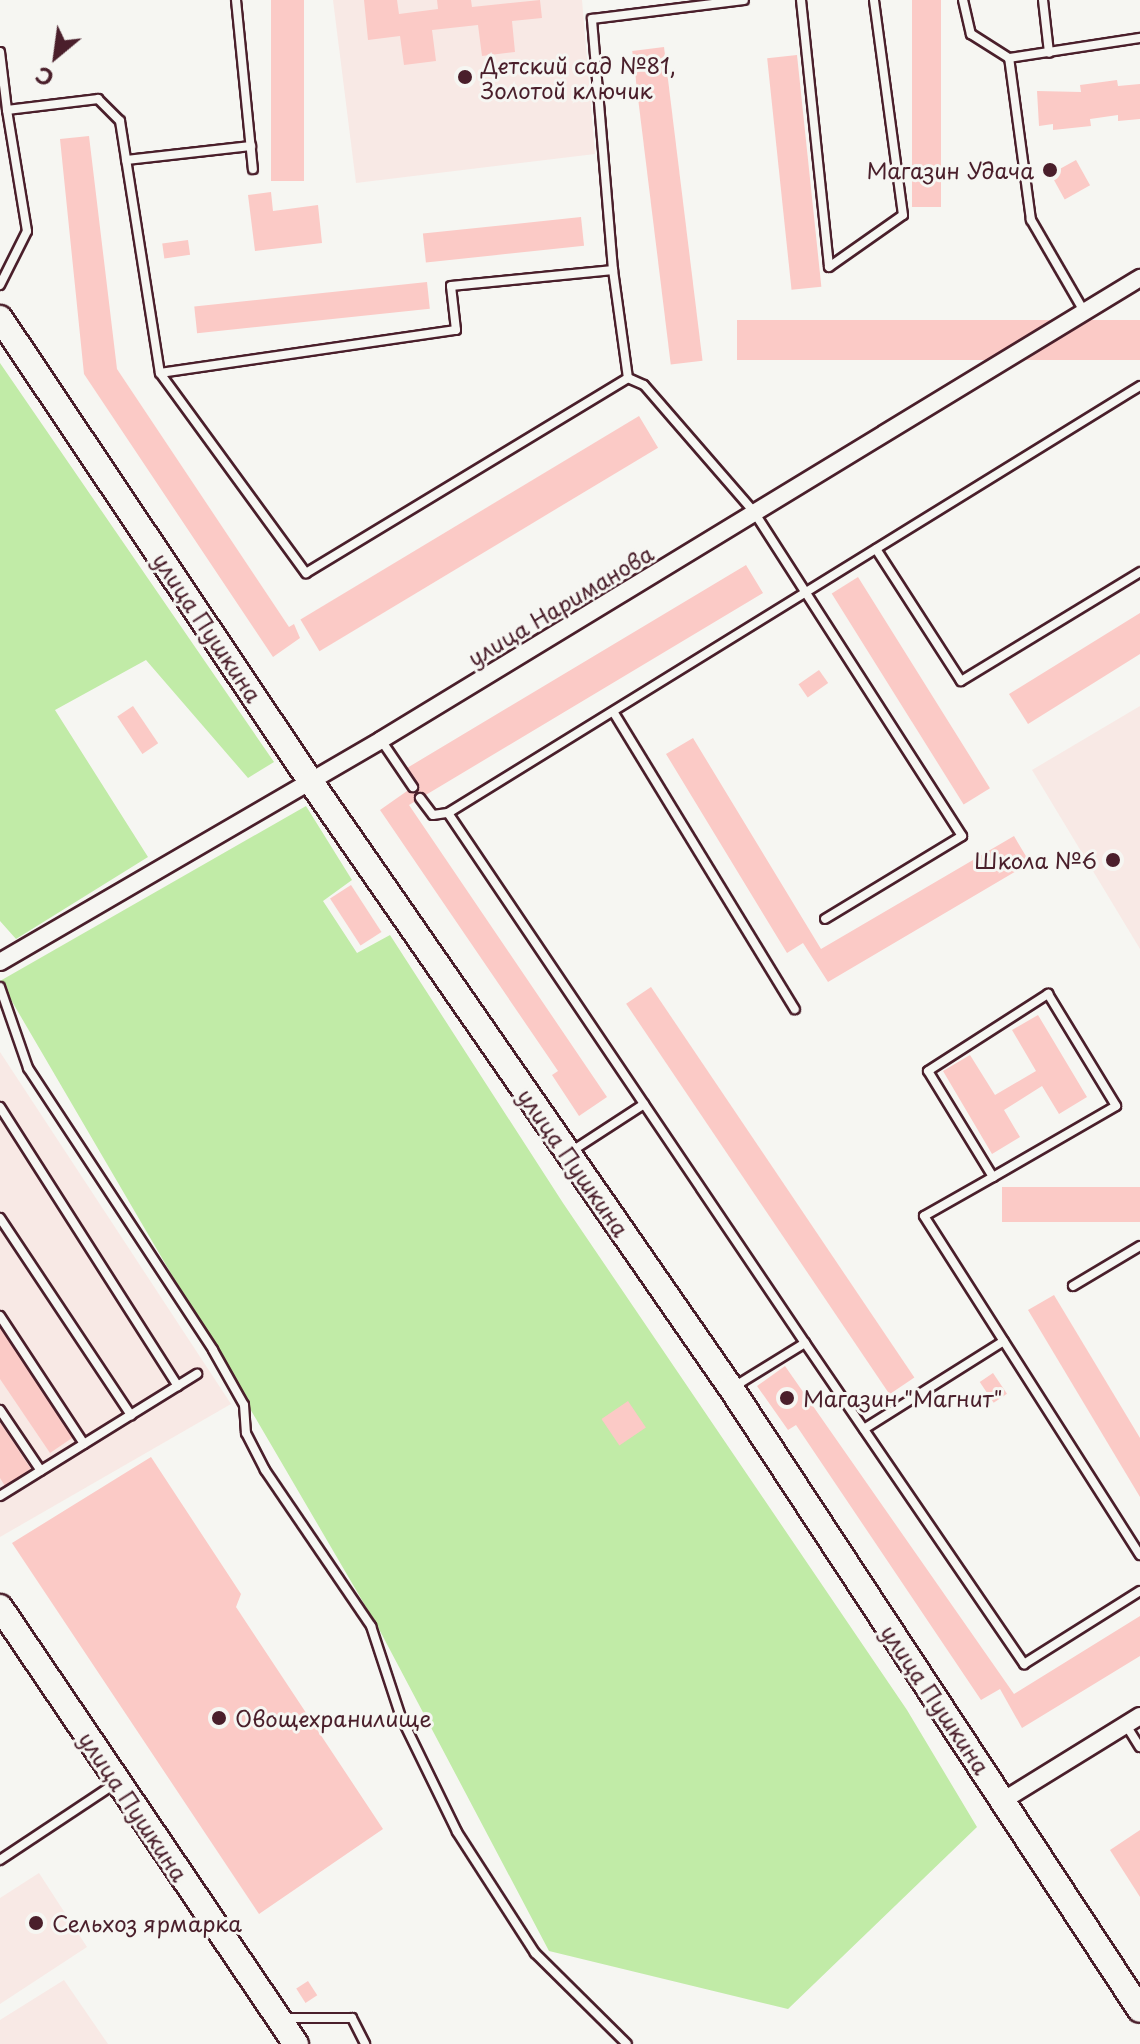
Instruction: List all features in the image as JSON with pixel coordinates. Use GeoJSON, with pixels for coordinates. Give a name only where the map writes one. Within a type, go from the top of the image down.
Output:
{"type":"FeatureCollection","features":[{"type":"Feature","properties":{"kind":"street","name":"улица Нариманова"},"geometry":{"type":"LineString","coordinates":[[0,962],[381,740],[1140,278]]}},
{"type":"Feature","properties":{"kind":"street","name":"улица Пушкина"},"geometry":{"type":"LineString","coordinates":[[0,318],[311,782],[731,1388],[1140,2010]]}},
{"type":"Feature","properties":{"kind":"street","name":"улица Пушкина"},"geometry":{"type":"LineString","coordinates":[[0,1607],[296,2044]]}},
{"type":"Feature","properties":{"kind":"street"},"geometry":{"type":"LineString","coordinates":[[1004,1800],[1133,1720]]}},
{"type":"Feature","properties":{"kind":"lane"},"geometry":{"type":"LineString","coordinates":[[236,0],[253,169]]}},
{"type":"Feature","properties":{"kind":"lane"},"geometry":{"type":"LineString","coordinates":[[628,378],[613,270],[592,19],[744,0]]}},
{"type":"Feature","properties":{"kind":"lane"},"geometry":{"type":"LineString","coordinates":[[801,0],[829,267],[903,215],[874,0]]}},
{"type":"Feature","properties":{"kind":"lane"},"geometry":{"type":"LineString","coordinates":[[963,0],[971,34],[1009,58],[1140,38]]}},
{"type":"Feature","properties":{"kind":"lane"},"geometry":{"type":"LineString","coordinates":[[1043,0],[1049,53]]}},
{"type":"Feature","properties":{"kind":"lane"},"geometry":{"type":"LineString","coordinates":[[0,52],[27,231],[0,285]]}},
{"type":"Feature","properties":{"kind":"lane"},"geometry":{"type":"LineString","coordinates":[[1009,58],[1031,220],[1085,313]]}},
{"type":"Feature","properties":{"kind":"lane"},"geometry":{"type":"LineString","coordinates":[[7,110],[98,99],[120,121],[160,373],[306,573],[628,378]]}},
{"type":"Feature","properties":{"kind":"lane"},"geometry":{"type":"LineString","coordinates":[[126,160],[251,146]]}},
{"type":"Feature","properties":{"kind":"lane"},"geometry":{"type":"LineString","coordinates":[[160,373],[456,330],[451,286],[613,270]]}},
{"type":"Feature","properties":{"kind":"lane"},"geometry":{"type":"LineString","coordinates":[[628,378],[644,385],[691,435],[754,512],[962,836],[825,919]]}},
{"type":"Feature","properties":{"kind":"lane"},"geometry":{"type":"LineString","coordinates":[[420,798],[433,815],[448,813],[1140,386]]}},
{"type":"Feature","properties":{"kind":"lane"},"geometry":{"type":"LineString","coordinates":[[876,549],[961,681],[1140,572]]}},
{"type":"Feature","properties":{"kind":"lane"},"geometry":{"type":"LineString","coordinates":[[614,713],[795,1009]]}},
{"type":"Feature","properties":{"kind":"lane"},"geometry":{"type":"LineString","coordinates":[[381,740],[413,787]]}},
{"type":"Feature","properties":{"kind":"lane"},"geometry":{"type":"LineString","coordinates":[[448,813],[1024,1664],[1140,1591]]}},
{"type":"Feature","properties":{"kind":"lane"},"geometry":{"type":"LineString","coordinates":[[0,987],[28,1068],[213,1350],[244,1405],[246,1433],[265,1470],[371,1626],[401,1717],[457,1832],[535,1953],[627,2044]]}},
{"type":"Feature","properties":{"kind":"lane"},"geometry":{"type":"LineString","coordinates":[[993,1177],[928,1071],[1048,994],[1116,1106],[993,1177],[924,1216],[1140,1555]]}},
{"type":"Feature","properties":{"kind":"lane"},"geometry":{"type":"LineString","coordinates":[[568,1154],[644,1104]]}},
{"type":"Feature","properties":{"kind":"lane"},"geometry":{"type":"LineString","coordinates":[[0,1107],[178,1386]]}},
{"type":"Feature","properties":{"kind":"lane"},"geometry":{"type":"LineString","coordinates":[[0,1218],[131,1415]]}},
{"type":"Feature","properties":{"kind":"lane"},"geometry":{"type":"LineString","coordinates":[[1073,1286],[1140,1246]]}},
{"type":"Feature","properties":{"kind":"lane"},"geometry":{"type":"LineString","coordinates":[[0,1316],[84,1444]]}},
{"type":"Feature","properties":{"kind":"lane"},"geometry":{"type":"LineString","coordinates":[[864,1429],[1004,1341]]}},
{"type":"Feature","properties":{"kind":"lane"},"geometry":{"type":"LineString","coordinates":[[731,1388],[805,1343]]}},
{"type":"Feature","properties":{"kind":"lane"},"geometry":{"type":"LineString","coordinates":[[0,1496],[197,1374]]}},
{"type":"Feature","properties":{"kind":"lane"},"geometry":{"type":"LineString","coordinates":[[0,1410],[41,1471]]}},
{"type":"Feature","properties":{"kind":"lane"},"geometry":{"type":"LineString","coordinates":[[1133,1720],[1140,1747]]}},
{"type":"Feature","properties":{"kind":"lane"},"geometry":{"type":"LineString","coordinates":[[0,1860],[117,1782]]}},
{"type":"Feature","properties":{"kind":"lane"},"geometry":{"type":"LineString","coordinates":[[279,2018],[352,2018],[365,2044]]}},
{"type":"Feature","properties":{"kind":"shaded area","name":"Детский сад №81, Золотой ключик"},"geometry":{"type":"Polygon","coordinates":[[[333,0],[582,0],[595,154],[356,183],[333,0]]]}},
{"type":"Feature","properties":{"kind":"shaded area","name":"Школа №6"},"geometry":{"type":"Polygon","coordinates":[[[1140,706],[1140,949],[1032,770],[1140,706]]]}},
{"type":"Feature","properties":{"kind":"shaded area"},"geometry":{"type":"Polygon","coordinates":[[[0,1052],[231,1404],[0,1537],[0,1052]]]}},
{"type":"Feature","properties":{"kind":"shaded area","name":"Сельхоз ярмарка"},"geometry":{"type":"Polygon","coordinates":[[[39,1873],[87,1947],[0,2004],[0,1898],[39,1873]]]}},
{"type":"Feature","properties":{"kind":"shaded area"},"geometry":{"type":"Polygon","coordinates":[[[64,1980],[108,2044],[0,2044],[0,2020],[64,1980]]]}},
{"type":"Feature","properties":{"kind":"green space"},"geometry":{"type":"Polygon","coordinates":[[[0,363],[274,762],[248,778],[146,660],[55,710],[148,857],[16,939],[0,921],[0,363]]]}},
{"type":"Feature","properties":{"kind":"green space"},"geometry":{"type":"Polygon","coordinates":[[[306,806],[352,880],[323,901],[357,953],[390,935],[563,1203],[907,1710],[977,1827],[788,2009],[549,1951],[380,1631],[0,981],[306,806]]]}},
{"type":"Feature","properties":{"kind":"building"},"geometry":{"type":"Polygon","coordinates":[[[271,0],[304,0],[304,181],[271,181],[271,0]]]}},
{"type":"Feature","properties":{"kind":"building"},"geometry":{"type":"Polygon","coordinates":[[[364,0],[397,0],[399,14],[438,9],[437,0],[471,0],[472,7],[540,0],[542,18],[512,21],[515,52],[482,56],[478,25],[432,30],[436,61],[404,65],[400,36],[368,40],[364,0]]]}},
{"type":"Feature","properties":{"kind":"building"},"geometry":{"type":"Polygon","coordinates":[[[912,0],[941,0],[941,207],[912,207],[912,0]]]}},
{"type":"Feature","properties":{"kind":"building"},"geometry":{"type":"Polygon","coordinates":[[[664,47],[703,361],[671,365],[632,51],[664,47]]]}},
{"type":"Feature","properties":{"kind":"building"},"geometry":{"type":"Polygon","coordinates":[[[797,55],[821,287],[792,290],[767,58],[797,55]]]}},
{"type":"Feature","properties":{"kind":"building"},"geometry":{"type":"Polygon","coordinates":[[[1117,80],[1118,86],[1140,84],[1140,119],[1118,121],[1118,115],[1090,119],[1091,126],[1053,130],[1053,124],[1039,126],[1037,91],[1081,92],[1080,85],[1117,80]]]}},
{"type":"Feature","properties":{"kind":"building"},"geometry":{"type":"Polygon","coordinates":[[[89,136],[117,369],[289,627],[294,624],[300,638],[273,657],[84,374],[60,139],[89,136]]]}},
{"type":"Feature","properties":{"kind":"building"},"geometry":{"type":"Polygon","coordinates":[[[1076,160],[1090,185],[1065,199],[1051,174],[1076,160]]]}},
{"type":"Feature","properties":{"kind":"building"},"geometry":{"type":"Polygon","coordinates":[[[271,192],[273,211],[318,205],[322,243],[255,251],[248,195],[271,192]]]}},
{"type":"Feature","properties":{"kind":"building"},"geometry":{"type":"Polygon","coordinates":[[[581,217],[584,246],[426,262],[423,234],[581,217]]]}},
{"type":"Feature","properties":{"kind":"building"},"geometry":{"type":"Polygon","coordinates":[[[188,240],[190,255],[164,258],[162,244],[188,240]]]}},
{"type":"Feature","properties":{"kind":"building"},"geometry":{"type":"Polygon","coordinates":[[[427,282],[430,309],[197,333],[194,306],[427,282]]]}},
{"type":"Feature","properties":{"kind":"building"},"geometry":{"type":"Polygon","coordinates":[[[737,320],[1140,320],[1140,360],[737,360],[737,320]]]}},
{"type":"Feature","properties":{"kind":"building"},"geometry":{"type":"Polygon","coordinates":[[[639,416],[658,448],[319,651],[300,619],[639,416]]]}},
{"type":"Feature","properties":{"kind":"building"},"geometry":{"type":"Polygon","coordinates":[[[746,565],[763,593],[409,805],[607,1097],[579,1116],[552,1075],[558,1071],[380,810],[417,784],[407,768],[746,565]]]}},
{"type":"Feature","properties":{"kind":"building"},"geometry":{"type":"Polygon","coordinates":[[[858,577],[990,788],[964,805],[832,593],[858,577]]]}},
{"type":"Feature","properties":{"kind":"building"},"geometry":{"type":"Polygon","coordinates":[[[1140,613],[1140,654],[1028,724],[1009,694],[1140,613]]]}},
{"type":"Feature","properties":{"kind":"building"},"geometry":{"type":"Polygon","coordinates":[[[819,670],[828,683],[808,697],[799,684],[819,670]]]}},
{"type":"Feature","properties":{"kind":"building"},"geometry":{"type":"Polygon","coordinates":[[[133,706],[158,743],[142,754],[117,717],[133,706]]]}},
{"type":"Feature","properties":{"kind":"building"},"geometry":{"type":"Polygon","coordinates":[[[693,738],[821,949],[1014,836],[1030,863],[828,982],[803,943],[787,953],[666,754],[693,738]]]}},
{"type":"Feature","properties":{"kind":"building"},"geometry":{"type":"Polygon","coordinates":[[[351,885],[381,932],[361,946],[330,899],[351,885]]]}},
{"type":"Feature","properties":{"kind":"building"},"geometry":{"type":"Polygon","coordinates":[[[651,987],[914,1377],[890,1394],[626,1004],[651,987]]]}},
{"type":"Feature","properties":{"kind":"building"},"geometry":{"type":"Polygon","coordinates":[[[1038,1015],[1087,1097],[1059,1114],[1042,1086],[1004,1110],[1020,1137],[992,1154],[943,1071],[970,1055],[995,1095],[1036,1071],[1012,1030],[1038,1015]]]}},
{"type":"Feature","properties":{"kind":"building"},"geometry":{"type":"Polygon","coordinates":[[[1002,1187],[1140,1187],[1140,1222],[1002,1222],[1002,1187]]]}},
{"type":"Feature","properties":{"kind":"building"},"geometry":{"type":"Polygon","coordinates":[[[1054,1295],[1140,1438],[1140,1497],[1028,1310],[1054,1295]]]}},
{"type":"Feature","properties":{"kind":"building"},"geometry":{"type":"Polygon","coordinates":[[[0,1325],[75,1436],[50,1453],[0,1379],[0,1325]]]}},
{"type":"Feature","properties":{"kind":"building"},"geometry":{"type":"Polygon","coordinates":[[[785,1366],[1014,1694],[1140,1616],[1140,1656],[1022,1728],[1000,1689],[981,1700],[796,1425],[788,1430],[757,1386],[785,1366]]]}},
{"type":"Feature","properties":{"kind":"building"},"geometry":{"type":"Polygon","coordinates":[[[993,1373],[1007,1394],[994,1403],[980,1382],[993,1373]]]}},
{"type":"Feature","properties":{"kind":"building"},"geometry":{"type":"Polygon","coordinates":[[[628,1401],[646,1428],[619,1445],[601,1419],[628,1401]]]}},
{"type":"Feature","properties":{"kind":"building"},"geometry":{"type":"Polygon","coordinates":[[[0,1422],[31,1469],[5,1486],[0,1478],[0,1422]]]}},
{"type":"Feature","properties":{"kind":"building","name":"Овощехранилище"},"geometry":{"type":"Polygon","coordinates":[[[151,1457],[241,1594],[236,1607],[383,1829],[259,1914],[12,1543],[151,1457]]]}},
{"type":"Feature","properties":{"kind":"building"},"geometry":{"type":"Polygon","coordinates":[[[1140,1830],[1140,1897],[1110,1850],[1140,1830]]]}},
{"type":"Feature","properties":{"kind":"building"},"geometry":{"type":"Polygon","coordinates":[[[308,1981],[317,1995],[306,2003],[296,1989],[308,1981]]]}},
{"type":"Feature","properties":{"kind":"place","name":"Детский сад №81, Золотой ключик"},"geometry":{"type":"Point","coordinates":[465,77]}},
{"type":"Feature","properties":{"kind":"place","name":"Магазин Удача"},"geometry":{"type":"Point","coordinates":[1050,170]}},
{"type":"Feature","properties":{"kind":"place","name":"Школа №6"},"geometry":{"type":"Point","coordinates":[1113,860]}},
{"type":"Feature","properties":{"kind":"place","name":"Магазин \"Магнит\""},"geometry":{"type":"Point","coordinates":[787,1398]}},
{"type":"Feature","properties":{"kind":"place","name":"Овощехранилище"},"geometry":{"type":"Point","coordinates":[219,1718]}},
{"type":"Feature","properties":{"kind":"place","name":"Сельхоз ярмарка"},"geometry":{"type":"Point","coordinates":[36,1923]}}]}
